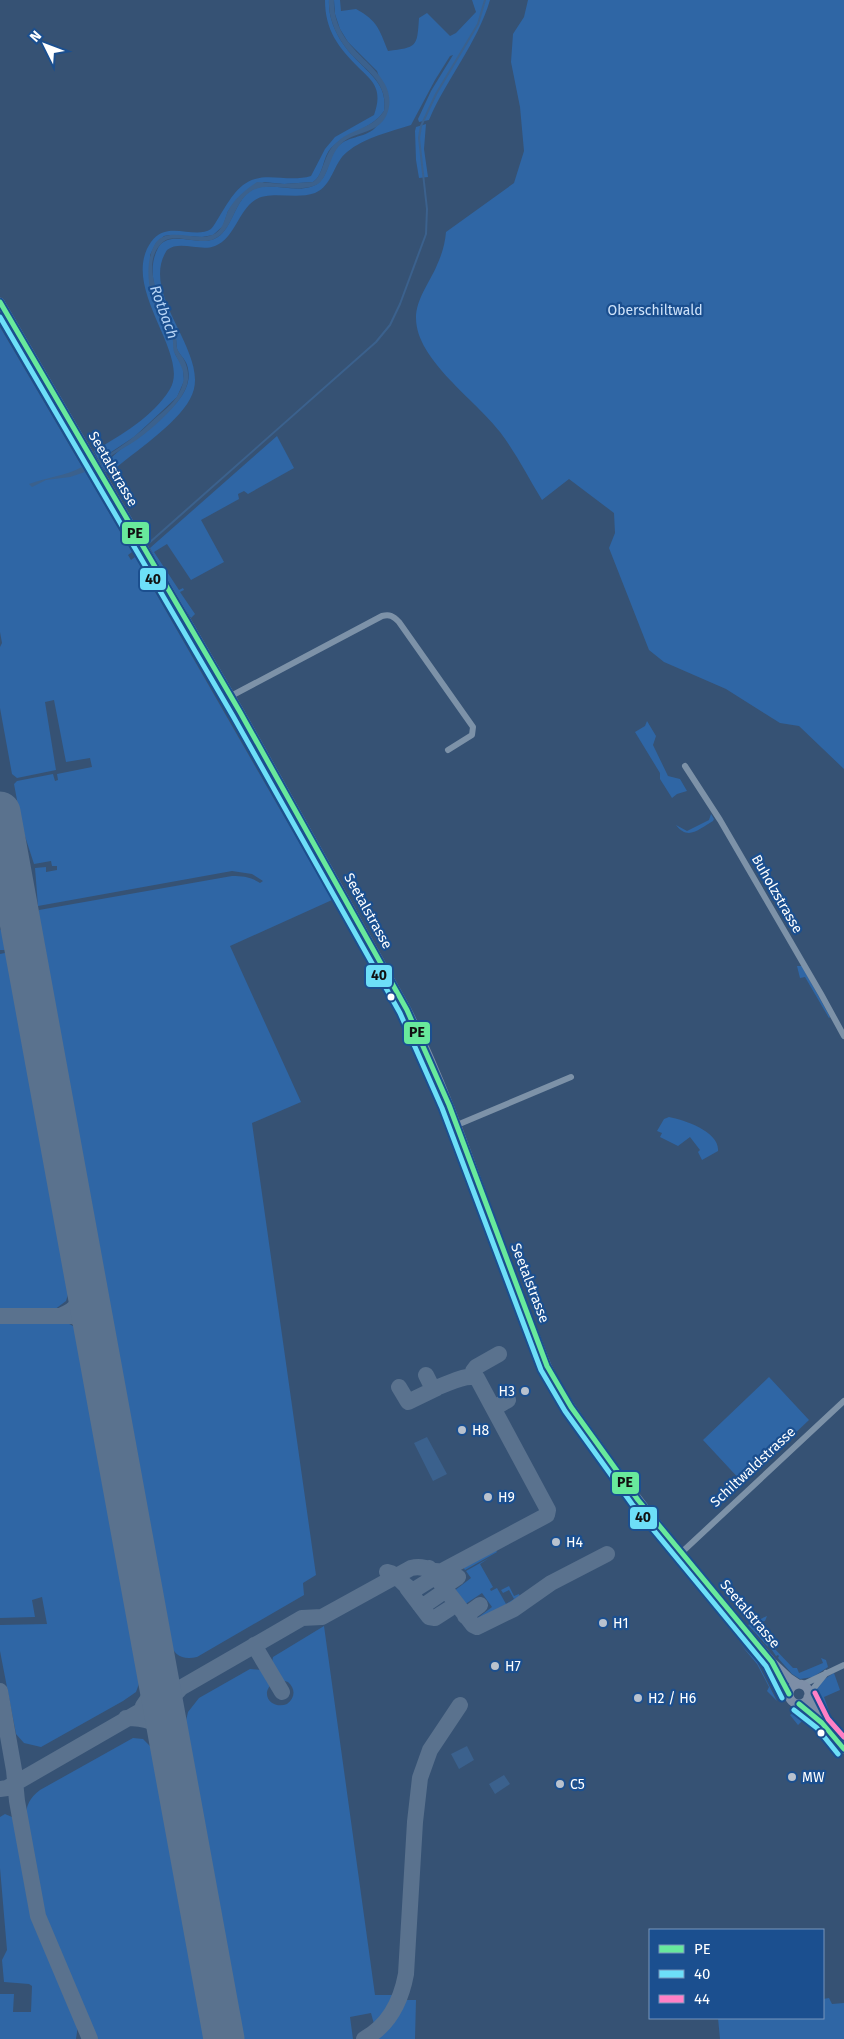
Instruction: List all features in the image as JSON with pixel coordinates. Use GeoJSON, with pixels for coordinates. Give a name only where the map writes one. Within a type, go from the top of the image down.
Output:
{"type":"FeatureCollection","features":[{"type":"Feature","properties":{"kind":"main road","name":"Seetalstrasse"},"geometry":{"type":"LineString","coordinates":[[0,302],[231,696],[408,1010],[430,1056],[551,1374],[571,1407],[638,1500],[772,1662],[791,1680],[800,1684]]}},
{"type":"Feature","properties":{"kind":"main road","name":"Seetalstrasse"},"geometry":{"type":"LineString","coordinates":[[772,1662],[789,1694]]}},
{"type":"Feature","properties":{"kind":"main road"},"geometry":{"type":"LineString","coordinates":[[822,1723],[808,1696],[807,1689],[800,1684],[792,1687],[789,1694],[792,1701],[799,1704],[822,1723],[844,1749]]}},
{"type":"Feature","properties":{"kind":"main road"},"geometry":{"type":"LineString","coordinates":[[799,1704],[804,1702],[808,1696]]}},
{"type":"Feature","properties":{"kind":"street"},"geometry":{"type":"LineString","coordinates":[[231,696],[388,614],[399,622],[473,727],[472,735],[448,750]]}},
{"type":"Feature","properties":{"kind":"street","name":"Buholzstrasse"},"geometry":{"type":"LineString","coordinates":[[685,766],[724,828],[844,1036]]}},
{"type":"Feature","properties":{"kind":"street"},"geometry":{"type":"LineString","coordinates":[[457,1125],[571,1078]]}},
{"type":"Feature","properties":{"kind":"street","name":"Schiltwaldstrasse"},"geometry":{"type":"LineString","coordinates":[[681,1553],[844,1401]]}},
{"type":"Feature","properties":{"kind":"street"},"geometry":{"type":"LineString","coordinates":[[800,1684],[844,1665]]}},
{"type":"Feature","properties":{"kind":"street"},"geometry":{"type":"LineString","coordinates":[[808,1696],[827,1672]]}},
{"type":"Feature","properties":{"kind":"green space"},"geometry":{"type":"Polygon","coordinates":[[[325,0],[329,0],[332,23],[343,44],[380,86],[383,94],[384,111],[372,123],[344,138],[331,148],[317,179],[313,182],[284,184],[264,182],[241,195],[228,211],[223,226],[213,235],[202,237],[169,235],[164,236],[156,243],[150,255],[153,298],[157,311],[173,338],[175,354],[183,367],[184,381],[177,397],[134,437],[98,459],[94,451],[146,417],[170,389],[174,375],[165,339],[148,299],[143,279],[143,260],[151,242],[157,235],[165,232],[204,232],[211,229],[234,195],[249,181],[268,177],[304,178],[311,176],[325,149],[335,137],[374,115],[377,105],[375,86],[369,77],[345,53],[334,37],[327,20],[325,0]]]}},
{"type":"Feature","properties":{"kind":"green space"},"geometry":{"type":"Polygon","coordinates":[[[334,0],[340,0],[341,11],[356,9],[369,18],[380,31],[388,51],[410,47],[414,44],[419,18],[427,13],[450,36],[456,33],[476,12],[472,0],[490,0],[478,31],[429,120],[419,122],[418,119],[431,91],[453,55],[450,56],[435,80],[411,125],[362,142],[354,147],[342,157],[326,185],[321,189],[308,195],[261,197],[249,205],[232,231],[222,242],[215,246],[203,248],[178,246],[167,250],[160,268],[161,287],[193,364],[195,382],[190,399],[175,419],[111,472],[106,472],[101,465],[103,462],[144,433],[176,404],[188,382],[187,365],[177,349],[175,336],[156,292],[153,270],[158,248],[163,242],[169,240],[207,241],[220,236],[225,231],[240,202],[250,191],[257,188],[298,189],[318,183],[325,175],[336,149],[345,141],[366,134],[375,128],[389,105],[377,71],[348,42],[340,29],[335,14],[334,0]]]}},
{"type":"Feature","properties":{"kind":"green space","name":"Oberschiltwald"},"geometry":{"type":"Polygon","coordinates":[[[528,0],[844,0],[844,769],[799,726],[780,723],[726,689],[664,662],[649,650],[609,548],[615,533],[614,513],[569,479],[542,500],[500,432],[436,364],[419,334],[416,318],[418,304],[440,257],[446,232],[514,183],[524,151],[520,107],[511,62],[513,34],[524,17],[528,0]]]}},
{"type":"Feature","properties":{"kind":"green space"},"geometry":{"type":"Polygon","coordinates":[[[426,124],[424,149],[428,177],[419,178],[415,131],[416,127],[426,124]]]}},
{"type":"Feature","properties":{"kind":"green space"},"geometry":{"type":"Polygon","coordinates":[[[0,327],[132,552],[128,555],[131,560],[135,557],[332,900],[230,946],[301,1102],[252,1123],[316,1575],[303,1583],[304,1595],[197,1657],[192,1658],[179,1656],[171,1646],[38,919],[39,910],[232,876],[247,877],[260,883],[263,881],[252,874],[232,871],[38,906],[35,868],[46,867],[46,872],[57,870],[57,866],[52,866],[51,861],[34,864],[22,827],[14,784],[17,781],[53,774],[55,781],[58,780],[57,774],[92,767],[90,758],[66,762],[54,700],[45,702],[56,770],[17,778],[12,774],[0,708],[0,647],[2,643],[0,632],[0,327]]]}},
{"type":"Feature","properties":{"kind":"green space"},"geometry":{"type":"Polygon","coordinates":[[[277,436],[294,468],[248,494],[244,491],[238,494],[239,499],[201,520],[224,562],[191,580],[167,544],[154,552],[179,590],[183,588],[184,590],[180,592],[195,614],[191,618],[169,586],[150,548],[277,436]]]}},
{"type":"Feature","properties":{"kind":"green space"},"geometry":{"type":"Polygon","coordinates":[[[647,721],[656,736],[653,745],[668,776],[680,779],[687,791],[677,794],[672,798],[660,779],[660,773],[635,732],[645,726],[647,721]]]}},
{"type":"Feature","properties":{"kind":"green space"},"geometry":{"type":"Polygon","coordinates":[[[711,814],[714,819],[713,821],[694,832],[685,832],[676,825],[687,831],[709,820],[711,814]]]}},
{"type":"Feature","properties":{"kind":"green space"},"geometry":{"type":"Polygon","coordinates":[[[0,929],[4,935],[6,950],[0,950],[0,929]]]}},
{"type":"Feature","properties":{"kind":"green space"},"geometry":{"type":"Polygon","coordinates":[[[0,954],[8,954],[69,1291],[66,1301],[54,1310],[0,1311],[0,954]]]}},
{"type":"Feature","properties":{"kind":"green space"},"geometry":{"type":"Polygon","coordinates":[[[797,966],[802,966],[829,1018],[805,977],[800,978],[797,966]]]}},
{"type":"Feature","properties":{"kind":"green space"},"geometry":{"type":"Polygon","coordinates":[[[669,1117],[692,1124],[708,1133],[717,1144],[718,1151],[702,1160],[698,1152],[700,1150],[690,1137],[678,1146],[660,1137],[662,1133],[657,1131],[664,1119],[669,1117]]]}},
{"type":"Feature","properties":{"kind":"green space"},"geometry":{"type":"Polygon","coordinates":[[[62,1320],[73,1326],[77,1331],[140,1681],[136,1692],[123,1701],[41,1747],[24,1743],[16,1734],[0,1651],[0,1625],[47,1624],[42,1597],[32,1600],[35,1617],[0,1618],[0,1321],[62,1320]]]}},
{"type":"Feature","properties":{"kind":"green space"},"geometry":{"type":"Polygon","coordinates":[[[769,1377],[809,1420],[743,1483],[703,1440],[769,1377]]]}},
{"type":"Feature","properties":{"kind":"green space"},"geometry":{"type":"Polygon","coordinates":[[[495,1549],[497,1552],[465,1570],[463,1567],[495,1549]]]}},
{"type":"Feature","properties":{"kind":"green space"},"geometry":{"type":"Polygon","coordinates":[[[489,1558],[480,1564],[493,1587],[490,1589],[491,1591],[497,1588],[506,1604],[514,1599],[509,1590],[503,1593],[501,1590],[509,1586],[514,1596],[519,1594],[520,1597],[476,1621],[492,1607],[482,1593],[464,1605],[454,1591],[471,1578],[466,1571],[489,1558]]]}},
{"type":"Feature","properties":{"kind":"green space"},"geometry":{"type":"Polygon","coordinates":[[[723,1614],[768,1667],[780,1690],[780,1699],[763,1666],[723,1614]]]}},
{"type":"Feature","properties":{"kind":"green space"},"geometry":{"type":"Polygon","coordinates":[[[767,1616],[765,1621],[760,1622],[761,1635],[766,1635],[772,1645],[767,1642],[768,1647],[748,1625],[767,1616]]]}},
{"type":"Feature","properties":{"kind":"green space"},"geometry":{"type":"Polygon","coordinates":[[[324,1626],[375,1995],[394,1995],[387,2011],[374,2024],[371,2013],[350,2017],[353,2039],[242,2039],[185,1725],[188,1712],[199,1698],[250,1669],[261,1670],[266,1674],[270,1684],[267,1696],[273,1704],[287,1704],[292,1699],[294,1693],[288,1682],[278,1679],[272,1662],[273,1657],[324,1626]]]}},
{"type":"Feature","properties":{"kind":"green space"},"geometry":{"type":"Polygon","coordinates":[[[740,1644],[757,1662],[777,1701],[767,1691],[769,1687],[757,1664],[740,1644]]]}},
{"type":"Feature","properties":{"kind":"green space"},"geometry":{"type":"Polygon","coordinates":[[[768,1644],[793,1668],[797,1668],[799,1673],[823,1663],[821,1658],[826,1660],[828,1667],[813,1677],[800,1679],[792,1674],[768,1644]]]}},
{"type":"Feature","properties":{"kind":"green space"},"geometry":{"type":"Polygon","coordinates":[[[834,1673],[840,1690],[824,1697],[832,1720],[844,1737],[844,1742],[823,1716],[815,1698],[817,1689],[822,1681],[834,1673]]]}},
{"type":"Feature","properties":{"kind":"green space"},"geometry":{"type":"Polygon","coordinates":[[[795,1712],[802,1716],[817,1733],[804,1719],[798,1725],[790,1715],[795,1712]]]}},
{"type":"Feature","properties":{"kind":"green space"},"geometry":{"type":"Polygon","coordinates":[[[133,1738],[143,1739],[153,1749],[205,2039],[94,2039],[47,1925],[26,1823],[28,1804],[40,1790],[133,1738]]]}},
{"type":"Feature","properties":{"kind":"green space"},"geometry":{"type":"Polygon","coordinates":[[[5,1814],[12,1817],[16,1823],[34,1919],[78,2025],[76,2039],[0,2039],[0,1994],[14,1994],[13,2012],[31,2012],[32,1986],[29,1984],[4,1982],[2,1960],[7,1950],[0,1868],[0,1817],[5,1814]]]}},
{"type":"Feature","properties":{"kind":"green space"},"geometry":{"type":"Polygon","coordinates":[[[829,1998],[832,2004],[844,2003],[844,2039],[720,2039],[718,2019],[824,2019],[824,1999],[829,1998]]]}},
{"type":"Feature","properties":{"kind":"green space"},"geometry":{"type":"Polygon","coordinates":[[[404,2000],[416,2000],[415,2039],[376,2039],[391,2026],[404,2000]]]}},
{"type":"Feature","properties":{"kind":"water","name":"Rotbach"},"geometry":{"type":"Polygon","coordinates":[[[329,0],[334,0],[336,17],[345,37],[377,73],[388,90],[388,111],[385,119],[374,128],[353,136],[341,144],[337,148],[324,177],[316,185],[300,188],[264,187],[257,189],[244,197],[225,230],[214,239],[202,241],[174,238],[163,242],[155,252],[152,263],[153,276],[156,289],[176,337],[177,349],[187,366],[187,386],[170,411],[156,425],[101,465],[98,459],[133,438],[146,427],[170,405],[182,387],[184,377],[174,352],[172,336],[158,313],[150,287],[149,260],[155,244],[160,238],[166,236],[205,237],[216,233],[221,228],[234,202],[257,182],[284,184],[313,182],[317,179],[328,153],[336,143],[348,134],[373,122],[384,111],[385,102],[377,81],[350,53],[336,32],[329,8],[329,0]]]}},
{"type":"Feature","properties":{"kind":"water"},"geometry":{"type":"Polygon","coordinates":[[[82,467],[85,472],[70,477],[46,480],[32,487],[29,484],[70,472],[82,467]]]}},
{"type":"Feature","properties":{"kind":"water"},"geometry":{"type":"Polygon","coordinates":[[[427,1437],[447,1474],[433,1481],[414,1443],[427,1437]]]}},
{"type":"Feature","properties":{"kind":"water"},"geometry":{"type":"Polygon","coordinates":[[[467,1746],[474,1760],[459,1769],[451,1754],[467,1746]]]}},
{"type":"Feature","properties":{"kind":"water"},"geometry":{"type":"Polygon","coordinates":[[[504,1775],[510,1784],[495,1794],[489,1784],[504,1775]]]}},
{"type":"Feature","properties":{"kind":"waterway"},"geometry":{"type":"LineString","coordinates":[[149,543],[376,342],[390,325],[400,304],[426,234],[427,209],[419,138],[421,126],[436,94],[478,24],[485,0]]}},
{"type":"Feature","properties":{"kind":"taxiway"},"geometry":{"type":"LineString","coordinates":[[0,911],[8,904],[14,888]]}},
{"type":"Feature","properties":{"kind":"taxiway"},"geometry":{"type":"LineString","coordinates":[[0,918],[9,921],[15,926],[23,940]]}},
{"type":"Feature","properties":{"kind":"taxiway"},"geometry":{"type":"LineString","coordinates":[[62,1315],[76,1307],[84,1294],[86,1284]]}},
{"type":"Feature","properties":{"kind":"taxiway"},"geometry":{"type":"LineString","coordinates":[[0,1316],[73,1316],[87,1325],[98,1348]]}},
{"type":"Feature","properties":{"kind":"taxiway"},"geometry":{"type":"LineString","coordinates":[[473,1371],[476,1367],[499,1354]]}},
{"type":"Feature","properties":{"kind":"taxiway"},"geometry":{"type":"LineString","coordinates":[[0,1789],[7,1788],[302,1618],[322,1617],[411,1568],[420,1567],[442,1571],[547,1515],[548,1510],[477,1378],[462,1378],[435,1388],[431,1385],[426,1375]]}},
{"type":"Feature","properties":{"kind":"taxiway"},"geometry":{"type":"LineString","coordinates":[[399,1387],[408,1402],[437,1388]]}},
{"type":"Feature","properties":{"kind":"taxiway"},"geometry":{"type":"LineString","coordinates":[[496,1413],[496,1407],[508,1400]]}},
{"type":"Feature","properties":{"kind":"taxiway"},"geometry":{"type":"LineString","coordinates":[[429,1568],[473,1625],[477,1627],[514,1609],[551,1583],[607,1554]]}},
{"type":"Feature","properties":{"kind":"taxiway"},"geometry":{"type":"LineString","coordinates":[[387,1572],[395,1575],[414,1590],[430,1580]]}},
{"type":"Feature","properties":{"kind":"taxiway"},"geometry":{"type":"LineString","coordinates":[[443,1587],[458,1577]]}},
{"type":"Feature","properties":{"kind":"taxiway"},"geometry":{"type":"LineString","coordinates":[[407,1588],[429,1617],[435,1618],[449,1609]]}},
{"type":"Feature","properties":{"kind":"taxiway"},"geometry":{"type":"LineString","coordinates":[[419,1604],[426,1604],[439,1595]]}},
{"type":"Feature","properties":{"kind":"taxiway"},"geometry":{"type":"LineString","coordinates":[[465,1616],[480,1605]]}},
{"type":"Feature","properties":{"kind":"taxiway"},"geometry":{"type":"LineString","coordinates":[[254,1645],[282,1692]]}},
{"type":"Feature","properties":{"kind":"taxiway"},"geometry":{"type":"LineString","coordinates":[[143,1706],[156,1687],[157,1671]]}},
{"type":"Feature","properties":{"kind":"taxiway"},"geometry":{"type":"LineString","coordinates":[[166,1721],[168,1704],[179,1690]]}},
{"type":"Feature","properties":{"kind":"taxiway"},"geometry":{"type":"LineString","coordinates":[[0,1691],[14,1770],[17,1801],[38,1916],[90,2039]]}},
{"type":"Feature","properties":{"kind":"taxiway"},"geometry":{"type":"LineString","coordinates":[[364,2039],[381,2027],[393,2011],[404,1984],[415,1822],[420,1778],[430,1750],[460,1705]]}},
{"type":"Feature","properties":{"kind":"taxiway"},"geometry":{"type":"LineString","coordinates":[[126,1718],[139,1719],[156,1724],[169,1737]]}},
{"type":"Feature","properties":{"kind":"runway"},"geometry":{"type":"LineString","coordinates":[[0,812],[224,2039]]}},
{"type":"Feature","properties":{"kind":"transit line","name":"PE"},"geometry":{"type":"LineString","coordinates":[[0,302],[240,712],[407,1010],[449,1105],[547,1366],[571,1407],[638,1500],[772,1662],[789,1694]]}},
{"type":"Feature","properties":{"kind":"transit line","name":"40"},"geometry":{"type":"LineString","coordinates":[[0,317],[233,716],[400,1013],[442,1108],[541,1370],[565,1411],[632,1504],[766,1666],[782,1698]]}},
{"type":"Feature","properties":{"kind":"transit line","name":"44"},"geometry":{"type":"LineString","coordinates":[[815,1693],[828,1719],[844,1737]]}},
{"type":"Feature","properties":{"kind":"transit line","name":"PE"},"geometry":{"type":"LineString","coordinates":[[799,1704],[822,1723],[844,1749]]}},
{"type":"Feature","properties":{"kind":"transit line","name":"40"},"geometry":{"type":"LineString","coordinates":[[794,1710],[817,1728],[838,1754]]}},
{"type":"Feature","properties":{"kind":"place","name":"H3"},"geometry":{"type":"Point","coordinates":[525,1391]}},
{"type":"Feature","properties":{"kind":"place","name":"H8"},"geometry":{"type":"Point","coordinates":[462,1430]}},
{"type":"Feature","properties":{"kind":"place","name":"H9"},"geometry":{"type":"Point","coordinates":[488,1497]}},
{"type":"Feature","properties":{"kind":"place","name":"H4"},"geometry":{"type":"Point","coordinates":[556,1542]}},
{"type":"Feature","properties":{"kind":"place","name":"H1"},"geometry":{"type":"Point","coordinates":[603,1623]}},
{"type":"Feature","properties":{"kind":"place","name":"H7"},"geometry":{"type":"Point","coordinates":[495,1666]}},
{"type":"Feature","properties":{"kind":"place","name":"H2 / H6"},"geometry":{"type":"Point","coordinates":[638,1698]}},
{"type":"Feature","properties":{"kind":"place","name":"MW"},"geometry":{"type":"Point","coordinates":[792,1777]}},
{"type":"Feature","properties":{"kind":"place","name":"C5"},"geometry":{"type":"Point","coordinates":[560,1784]}}]}
